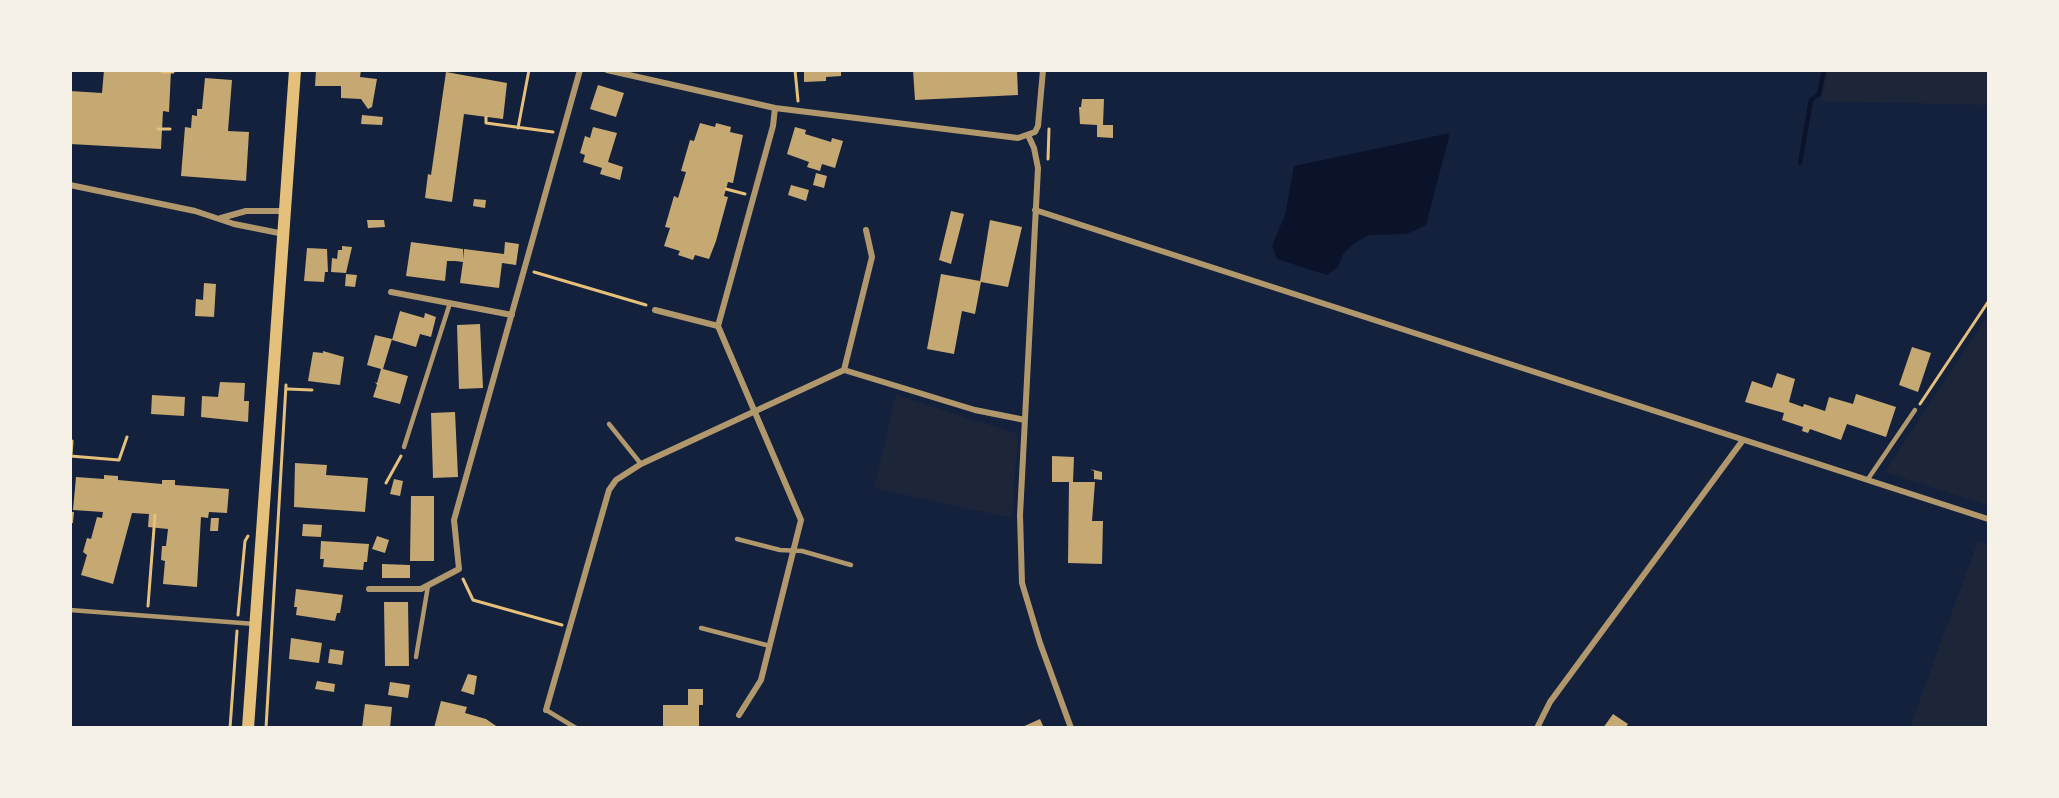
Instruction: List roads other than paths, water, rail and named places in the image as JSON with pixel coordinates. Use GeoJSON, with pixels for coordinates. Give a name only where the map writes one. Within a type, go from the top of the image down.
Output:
{"type":"FeatureCollection","features":[{"type":"Feature","properties":{"kind":"main road"},"geometry":{"type":"LineString","coordinates":[[248,728],[296,70]]}},
{"type":"Feature","properties":{"kind":"street"},"geometry":{"type":"LineString","coordinates":[[369,589],[421,590],[459,569],[454,520],[580,70]]}},
{"type":"Feature","properties":{"kind":"street"},"geometry":{"type":"LineString","coordinates":[[607,70],[799,112],[1018,138],[1028,135],[1038,126],[1043,70]]}},
{"type":"Feature","properties":{"kind":"street"},"geometry":{"type":"LineString","coordinates":[[739,715],[761,680],[801,520],[718,326],[775,108]]}},
{"type":"Feature","properties":{"kind":"street"},"geometry":{"type":"LineString","coordinates":[[1028,135],[1034,148],[1038,168],[1020,515],[1022,583],[1040,643],[1071,728]]}},
{"type":"Feature","properties":{"kind":"street"},"geometry":{"type":"LineString","coordinates":[[70,185],[284,234]]}},
{"type":"Feature","properties":{"kind":"street"},"geometry":{"type":"LineString","coordinates":[[1035,210],[1989,519]]}},
{"type":"Feature","properties":{"kind":"street"},"geometry":{"type":"LineString","coordinates":[[220,218],[254,211],[285,211]]}},
{"type":"Feature","properties":{"kind":"street"},"geometry":{"type":"LineString","coordinates":[[844,370],[872,257],[866,230]]}},
{"type":"Feature","properties":{"kind":"street"},"geometry":{"type":"LineString","coordinates":[[390,292],[512,315]]}},
{"type":"Feature","properties":{"kind":"street"},"geometry":{"type":"LineString","coordinates":[[655,310],[718,326]]}},
{"type":"Feature","properties":{"kind":"street"},"geometry":{"type":"LineString","coordinates":[[546,710],[609,490],[616,480],[641,464],[756,413],[844,370],[975,410],[1025,420]]}},
{"type":"Feature","properties":{"kind":"street"},"geometry":{"type":"LineString","coordinates":[[1538,728],[1550,702],[1743,440]]}},
{"type":"Feature","properties":{"kind":"lane"},"geometry":{"type":"LineString","coordinates":[[404,447],[450,303]]}},
{"type":"Feature","properties":{"kind":"lane"},"geometry":{"type":"LineString","coordinates":[[1869,479],[1915,410]]}},
{"type":"Feature","properties":{"kind":"lane"},"geometry":{"type":"LineString","coordinates":[[609,424],[641,464]]}},
{"type":"Feature","properties":{"kind":"lane"},"geometry":{"type":"LineString","coordinates":[[737,539],[802,551],[851,565]]}},
{"type":"Feature","properties":{"kind":"lane"},"geometry":{"type":"LineString","coordinates":[[416,657],[428,586]]}},
{"type":"Feature","properties":{"kind":"lane"},"geometry":{"type":"LineString","coordinates":[[70,610],[255,624]]}},
{"type":"Feature","properties":{"kind":"lane"},"geometry":{"type":"LineString","coordinates":[[701,628],[770,646]]}},
{"type":"Feature","properties":{"kind":"lane"},"geometry":{"type":"LineString","coordinates":[[546,710],[576,728]]}},
{"type":"Feature","properties":{"kind":"waterway"},"geometry":{"type":"LineString","coordinates":[[1800,163],[1811,100],[1819,94],[1824,70]]}}]}
